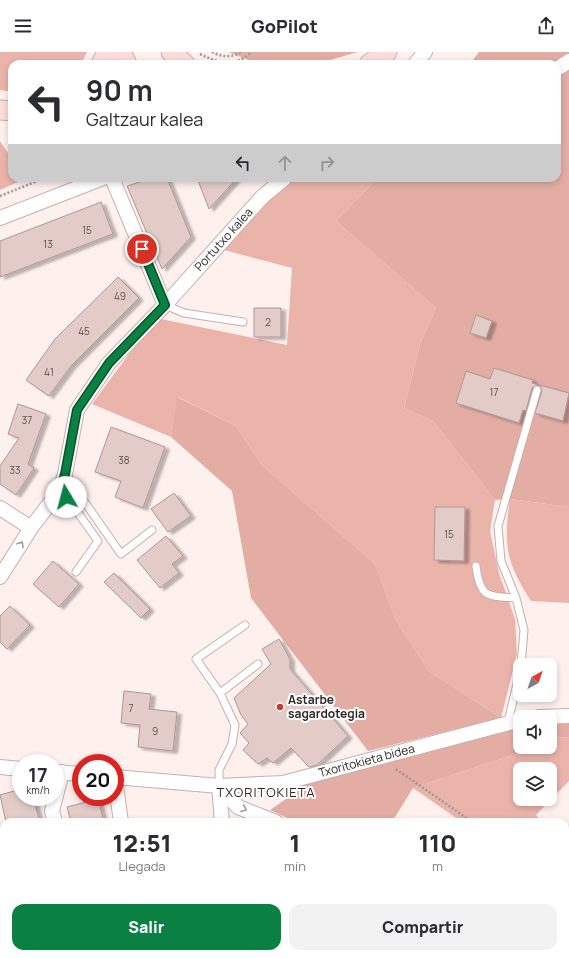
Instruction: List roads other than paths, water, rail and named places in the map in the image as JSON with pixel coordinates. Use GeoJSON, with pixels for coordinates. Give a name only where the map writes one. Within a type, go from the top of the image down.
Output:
{"type":"FeatureCollection","features":[{"type":"Feature","properties":{"kind":"main road"},"geometry":{"type":"LineString","coordinates":[[171,52],[180,60]]}},
{"type":"Feature","properties":{"kind":"main road"},"geometry":{"type":"LineString","coordinates":[[375,60],[388,52]]}},
{"type":"Feature","properties":{"kind":"street"},"geometry":{"type":"LineString","coordinates":[[418,60],[425,52]]}},
{"type":"Feature","properties":{"kind":"street"},"geometry":{"type":"LineString","coordinates":[[0,218],[93,182]]}},
{"type":"Feature","properties":{"kind":"street"},"geometry":{"type":"LineString","coordinates":[[114,182],[165,305]]}},
{"type":"Feature","properties":{"kind":"street","name":"Portutxo kalea"},"geometry":{"type":"LineString","coordinates":[[0,577],[31,528],[60,490],[65,474],[77,410],[109,363],[165,305],[262,197],[280,182]]}},
{"type":"Feature","properties":{"kind":"street"},"geometry":{"type":"LineString","coordinates":[[0,508],[31,528]]}},
{"type":"Feature","properties":{"kind":"street"},"geometry":{"type":"LineString","coordinates":[[557,716],[569,716]]}},
{"type":"Feature","properties":{"kind":"street","name":"Txoritokieta bidea"},"geometry":{"type":"LineString","coordinates":[[124,779],[219,786],[283,783],[513,721]]}},
{"type":"Feature","properties":{"kind":"street"},"geometry":{"type":"LineString","coordinates":[[0,767],[12,768]]}},
{"type":"Feature","properties":{"kind":"street"},"geometry":{"type":"LineString","coordinates":[[219,786],[222,818]]}},
{"type":"Feature","properties":{"kind":"street"},"geometry":{"type":"LineString","coordinates":[[219,786],[238,807],[266,818]]}},
{"type":"Feature","properties":{"kind":"street"},"geometry":{"type":"LineString","coordinates":[[53,806],[52,811],[54,818]]}},
{"type":"Feature","properties":{"kind":"street","name":"Txoritokieta bidea"},"geometry":{"type":"LineString","coordinates":[[119,806],[120,818]]}},
{"type":"Feature","properties":{"kind":"lane"},"geometry":{"type":"LineString","coordinates":[[165,305],[184,313],[244,322]]}},
{"type":"Feature","properties":{"kind":"lane"},"geometry":{"type":"LineString","coordinates":[[522,658],[524,630],[516,598],[501,561],[498,526],[537,390]]}},
{"type":"Feature","properties":{"kind":"lane"},"geometry":{"type":"LineString","coordinates":[[65,474],[121,554],[152,530]]}},
{"type":"Feature","properties":{"kind":"lane"},"geometry":{"type":"LineString","coordinates":[[60,490],[98,541],[76,572]]}},
{"type":"Feature","properties":{"kind":"lane"},"geometry":{"type":"LineString","coordinates":[[476,566],[478,583],[484,592],[495,596],[516,598]]}},
{"type":"Feature","properties":{"kind":"lane"},"geometry":{"type":"LineString","coordinates":[[219,786],[219,770],[232,744],[235,725],[220,693],[196,659],[245,625]]}},
{"type":"Feature","properties":{"kind":"lane"},"geometry":{"type":"LineString","coordinates":[[220,693],[258,664]]}},
{"type":"Feature","properties":{"kind":"place","name":"Astarbe sagardotegia"},"geometry":{"type":"Point","coordinates":[280,707]}},
{"type":"Feature","properties":{"kind":"district","name":"TXORITOKIETA"},"geometry":{"type":"Point","coordinates":[266,792]}}]}
